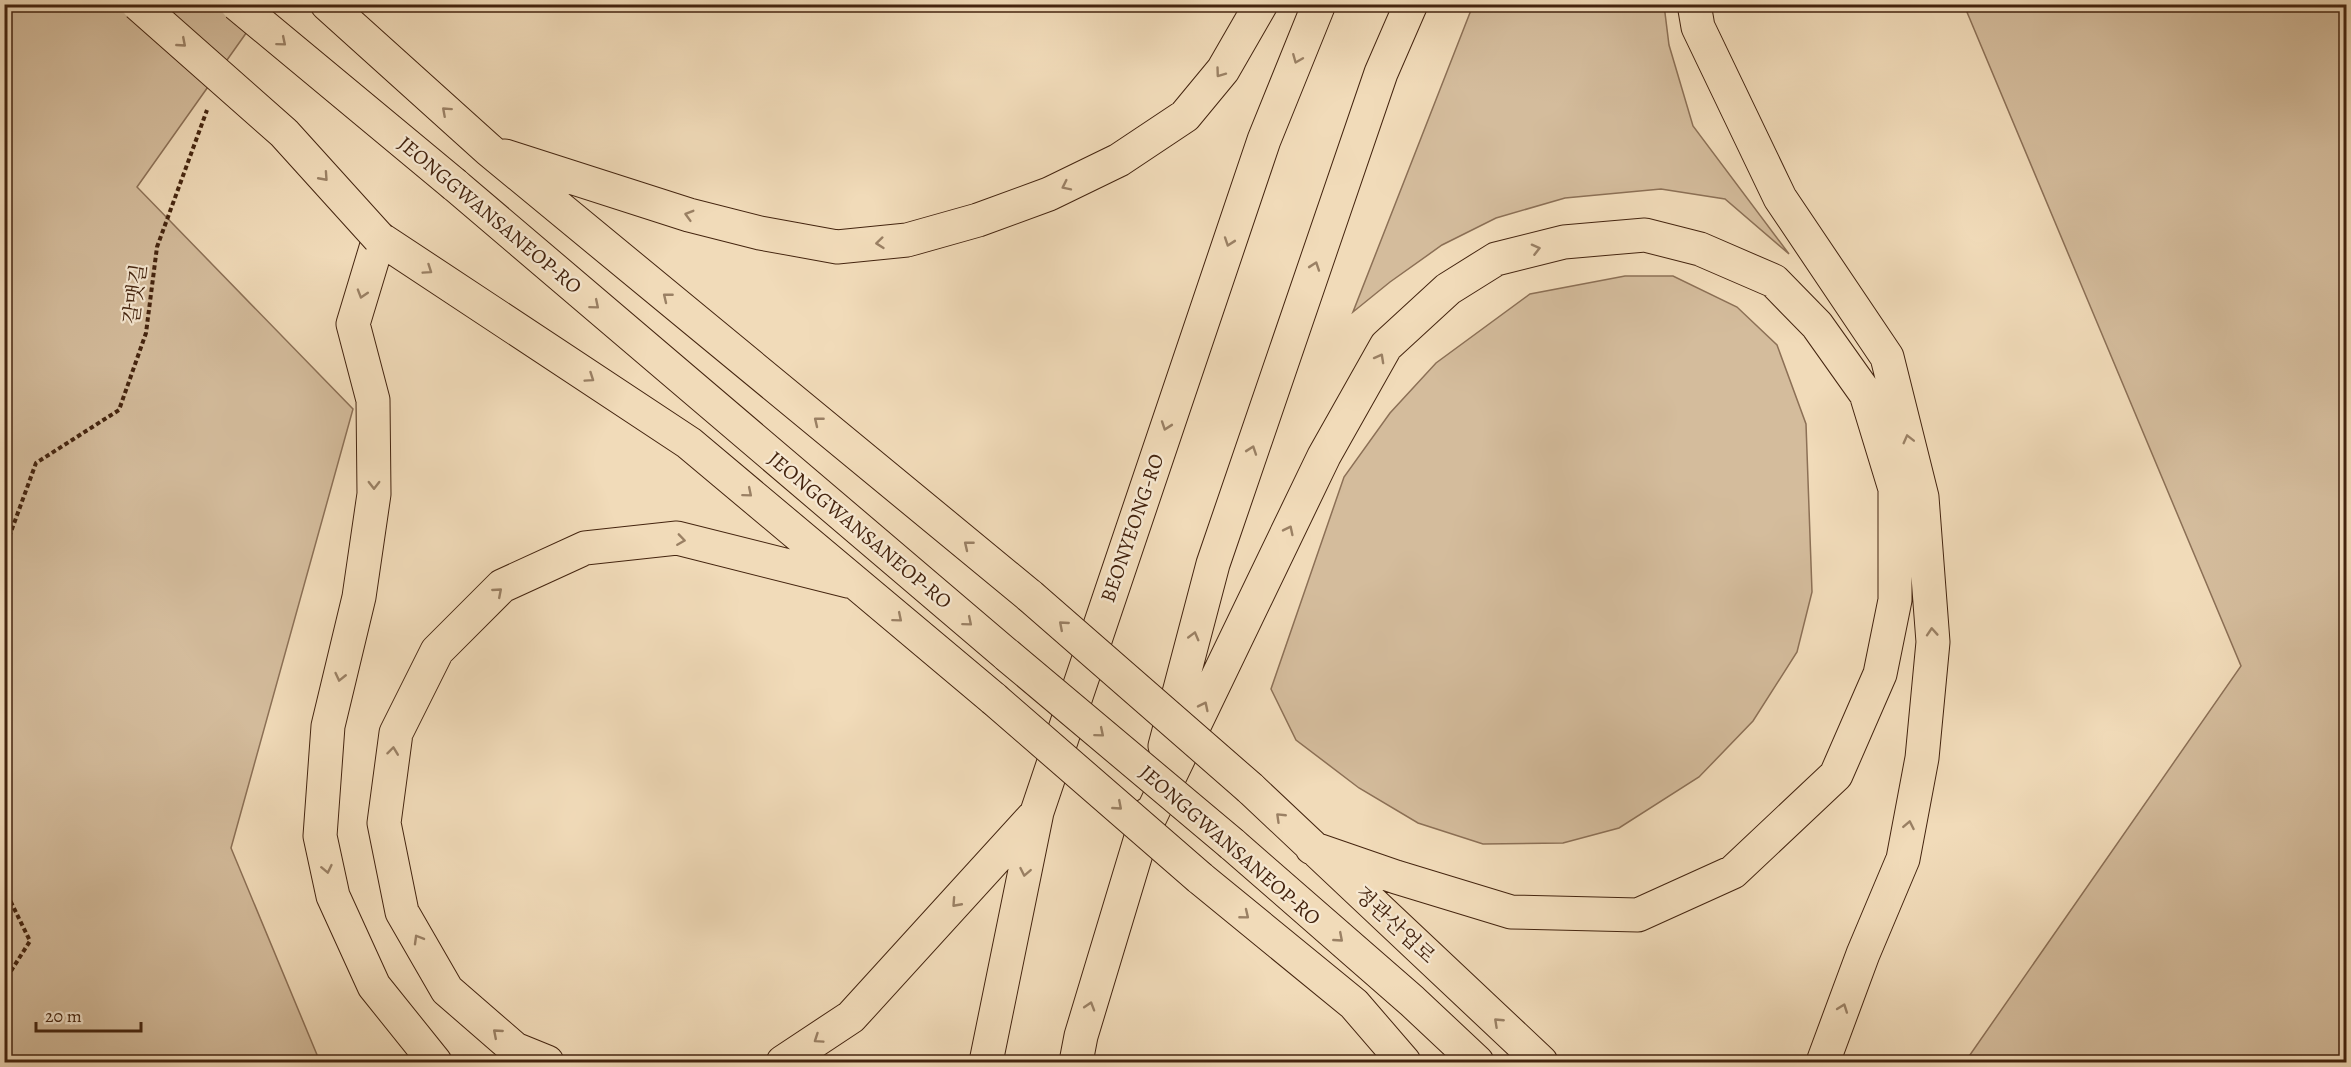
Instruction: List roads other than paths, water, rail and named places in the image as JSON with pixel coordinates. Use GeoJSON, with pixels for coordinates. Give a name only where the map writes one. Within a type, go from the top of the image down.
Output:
{"type":"FeatureCollection","features":[{"type":"Feature","properties":{"kind":"highway"},"geometry":{"type":"LineString","coordinates":[[138,4],[285,133],[379,238],[689,443],[1420,1062]]}},
{"type":"Feature","properties":{"kind":"highway","name":"JEONGGWANSANEOP-RO"},"geometry":{"type":"LineString","coordinates":[[237,4],[455,185],[1006,655],[1232,844],[1412,1001],[1477,1062]]}},
{"type":"Feature","properties":{"kind":"highway","name":"정관산업로"},"geometry":{"type":"LineString","coordinates":[[327,4],[489,150],[1030,596],[1250,788],[1541,1062]]}},
{"type":"Feature","properties":{"kind":"highway"},"geometry":{"type":"LineString","coordinates":[[489,150],[688,215],[760,233],[837,247],[907,240],[978,220],[1049,194],[1119,160],[1185,116],[1223,70],[1261,4]]}},
{"type":"Feature","properties":{"kind":"highway","name":"BEONYEONG-RO"},"geometry":{"type":"LineString","coordinates":[[986,1062],[1037,812],[1264,140],[1318,4]]}},
{"type":"Feature","properties":{"kind":"highway"},"geometry":{"type":"LineString","coordinates":[[1076,1062],[1081,1036],[1142,834],[1213,564],[1381,73],[1411,4]]}},
{"type":"Feature","properties":{"kind":"highway"},"geometry":{"type":"LineString","coordinates":[[1694,4],[1698,27],[1780,198],[1887,357],[1922,497],[1933,642],[1922,758],[1903,859],[1863,954],[1823,1062]]}},
{"type":"Feature","properties":{"kind":"highway"},"geometry":{"type":"LineString","coordinates":[[1142,834],[1330,446],[1386,346],[1448,289],[1496,259],[1564,242],[1645,235],[1700,249],[1774,281],[1817,325],[1866,394],[1895,489],[1895,600],[1880,674],[1836,775],[1733,872],[1638,915],[1511,912],[1396,878],[1312,848]]}},
{"type":"Feature","properties":{"kind":"highway"},"geometry":{"type":"LineString","coordinates":[[379,238],[353,324],[373,400],[374,494],[359,597],[328,726],[320,837],[333,896],[374,986],[435,1062]]}},
{"type":"Feature","properties":{"kind":"highway"},"geometry":{"type":"LineString","coordinates":[[547,1062],[515,1049],[447,990],[402,912],[384,823],[396,734],[437,651],[502,586],[585,548],[677,538],[856,583]]}},
{"type":"Feature","properties":{"kind":"highway"},"geometry":{"type":"LineString","coordinates":[[783,1062],[851,1017],[1037,812]]}},
{"type":"Feature","properties":{"kind":"highway"},"geometry":{"type":"LineString","coordinates":[[1354,1004],[1404,1062]]}}]}
